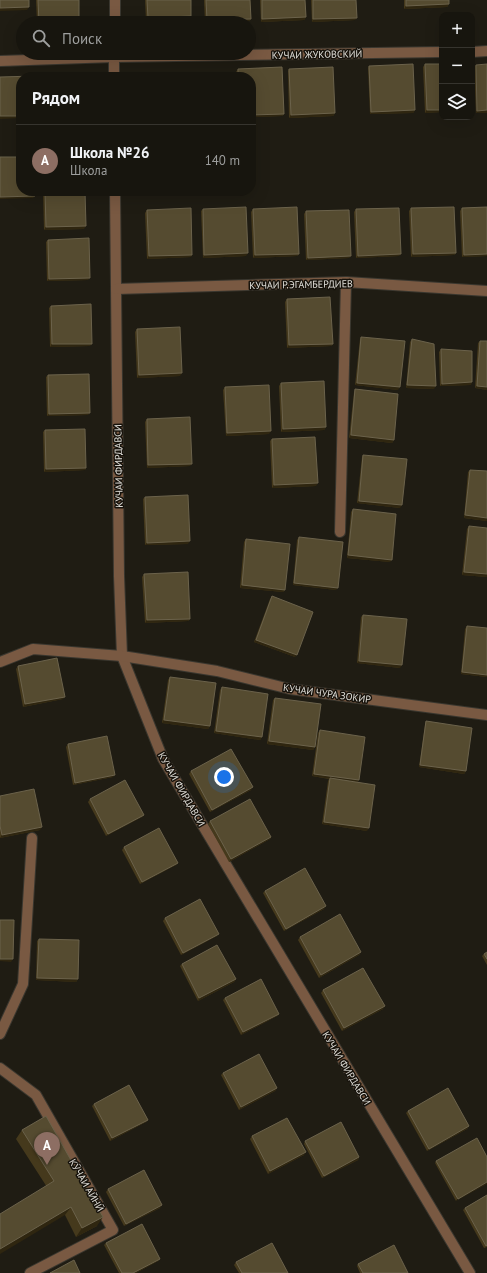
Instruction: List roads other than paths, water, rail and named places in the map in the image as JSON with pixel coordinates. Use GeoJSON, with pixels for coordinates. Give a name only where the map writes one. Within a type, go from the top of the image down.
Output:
{"type":"FeatureCollection","features":[{"type":"Feature","properties":{"kind":"street"},"geometry":{"type":"LineString","coordinates":[[115,0],[115,16]]}},
{"type":"Feature","properties":{"kind":"street","name":"КУЧАИ ЖУКОВСКИЙ"},"geometry":{"type":"LineString","coordinates":[[256,54],[439,52]]}},
{"type":"Feature","properties":{"kind":"street"},"geometry":{"type":"LineString","coordinates":[[475,52],[487,52]]}},
{"type":"Feature","properties":{"kind":"street","name":"КУЧАИ ЖУКОВСКИЙ"},"geometry":{"type":"LineString","coordinates":[[0,61],[19,60]]}},
{"type":"Feature","properties":{"kind":"street"},"geometry":{"type":"LineString","coordinates":[[114,60],[114,72]]}},
{"type":"Feature","properties":{"kind":"street","name":"КУЧАИ ФИРДАВСИ"},"geometry":{"type":"LineString","coordinates":[[115,196],[122,656],[163,759],[467,1272]]}},
{"type":"Feature","properties":{"kind":"street"},"geometry":{"type":"LineString","coordinates":[[340,532],[346,282]]}},
{"type":"Feature","properties":{"kind":"street","name":"КУЧАИ Р.ЭГАМБЕРДИЕВ"},"geometry":{"type":"LineString","coordinates":[[116,289],[346,282],[487,291]]}},
{"type":"Feature","properties":{"kind":"street","name":"КУЧАИ ЧУРА ЗОКИР"},"geometry":{"type":"LineString","coordinates":[[0,662],[33,649],[122,656],[217,670],[290,689],[487,715]]}},
{"type":"Feature","properties":{"kind":"street"},"geometry":{"type":"LineString","coordinates":[[0,1034],[23,984],[32,838]]}},
{"type":"Feature","properties":{"kind":"street","name":"КӮЧАИ АЙНӢ"},"geometry":{"type":"LineString","coordinates":[[0,1068],[36,1095],[113,1230],[30,1273]]}},
{"type":"Feature","properties":{"kind":"place","name":"Школа №26"},"geometry":{"type":"Point","coordinates":[47,1165]}}]}
